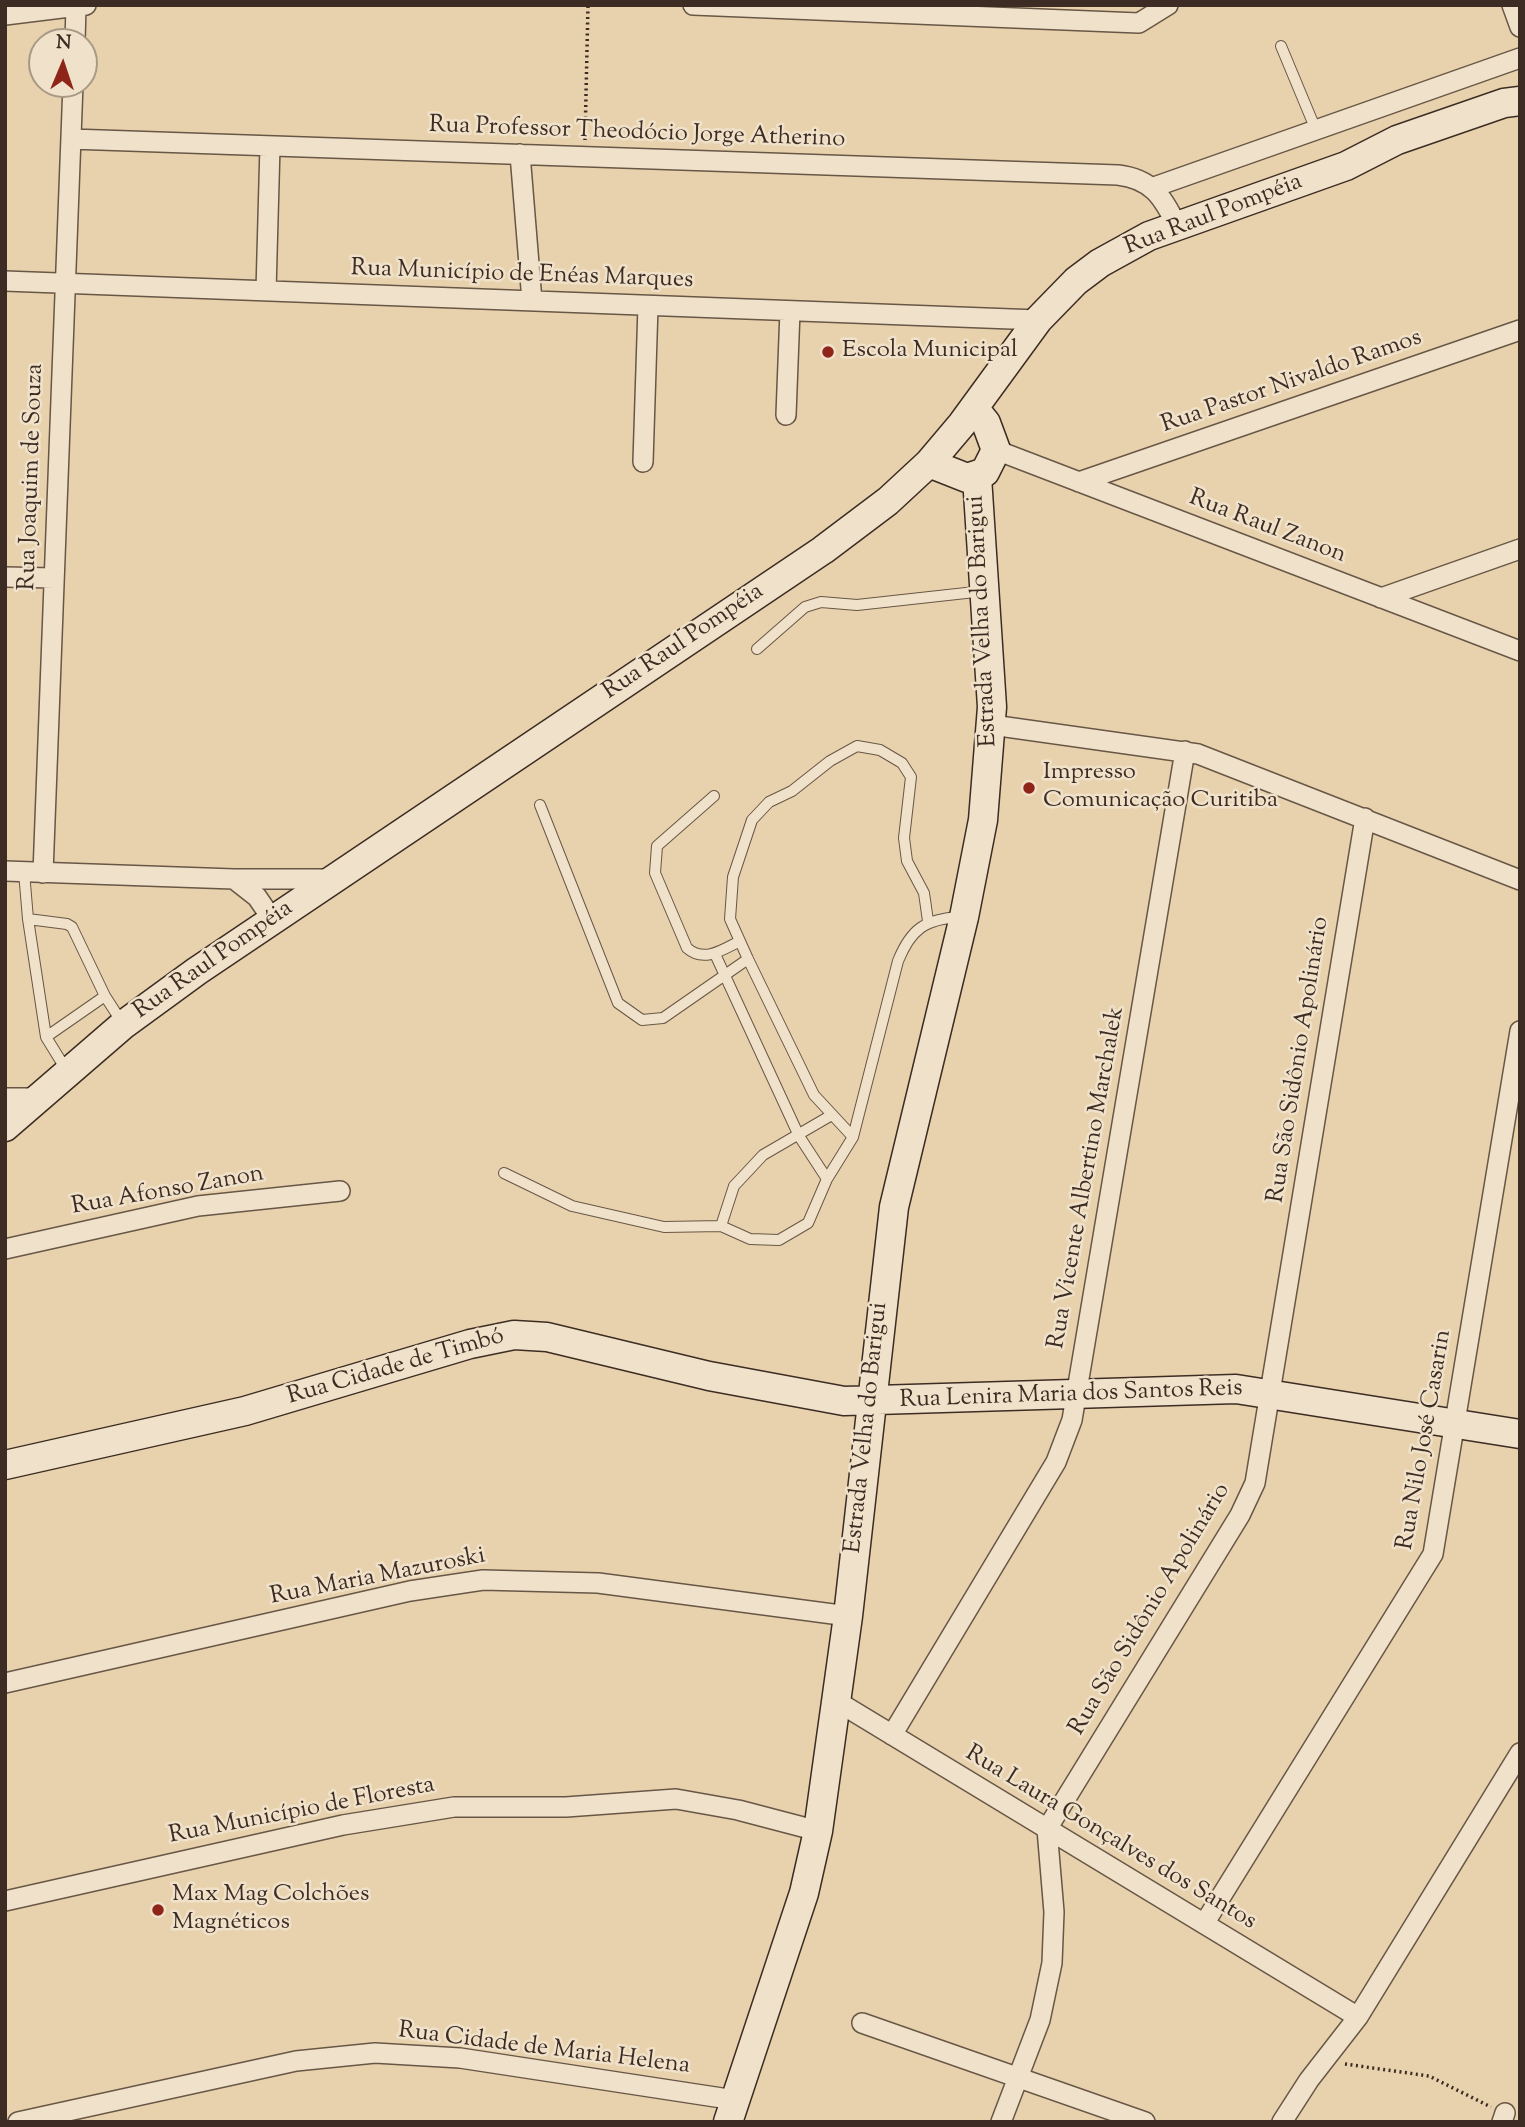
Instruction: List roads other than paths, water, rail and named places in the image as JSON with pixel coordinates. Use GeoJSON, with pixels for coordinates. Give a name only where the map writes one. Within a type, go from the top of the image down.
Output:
{"type":"FeatureCollection","features":[{"type":"Feature","properties":{"kind":"main road","name":"Rua Raul Pompéia"},"geometry":{"type":"LineString","coordinates":[[5,1127],[123,1025],[272,919],[823,550],[888,501],[929,463],[974,408],[1038,320],[1076,281],[1100,263],[1123,248],[1346,166],[1397,140],[1504,103],[1520,101]]}},
{"type":"Feature","properties":{"kind":"main road","name":"Rua Raul Pompéia"},"geometry":{"type":"LineString","coordinates":[[1346,166],[1404,155],[1520,113]]}},
{"type":"Feature","properties":{"kind":"main road"},"geometry":{"type":"LineString","coordinates":[[929,463],[954,476],[977,477],[985,472],[996,450],[985,423],[974,408]]}},
{"type":"Feature","properties":{"kind":"main road","name":"Estrada Velha do Barigui"},"geometry":{"type":"LineString","coordinates":[[732,2111],[804,1894],[818,1831],[838,1702],[894,1207],[964,917],[983,820],[992,725],[977,477]]}},
{"type":"Feature","properties":{"kind":"main road","name":"Rua Cidade de Timbó"},"geometry":{"type":"LineString","coordinates":[[5,1465],[245,1411],[470,1344],[514,1335],[547,1337],[674,1368],[814,1396],[871,1402]]}},
{"type":"Feature","properties":{"kind":"main road","name":"Rua Lenira Maria dos Santos Reis"},"geometry":{"type":"LineString","coordinates":[[871,1402],[1236,1389],[1520,1434]]}},
{"type":"Feature","properties":{"kind":"street"},"geometry":{"type":"LineString","coordinates":[[693,5],[878,9],[1139,23],[1168,5]]}},
{"type":"Feature","properties":{"kind":"street"},"geometry":{"type":"LineString","coordinates":[[1512,5],[1520,27]]}},
{"type":"Feature","properties":{"kind":"street"},"geometry":{"type":"LineString","coordinates":[[5,15],[81,6],[77,28]]}},
{"type":"Feature","properties":{"kind":"street"},"geometry":{"type":"LineString","coordinates":[[1177,226],[1154,187],[1520,58]]}},
{"type":"Feature","properties":{"kind":"street","name":"Rua Joaquim de Souza"},"geometry":{"type":"LineString","coordinates":[[24,872],[54,578],[72,98]]}},
{"type":"Feature","properties":{"kind":"street","name":"Rua Professor Theodócio Jorge Atherino"},"geometry":{"type":"LineString","coordinates":[[71,139],[1118,176],[1132,177],[1154,187]]}},
{"type":"Feature","properties":{"kind":"street"},"geometry":{"type":"LineString","coordinates":[[266,291],[270,146]]}},
{"type":"Feature","properties":{"kind":"street"},"geometry":{"type":"LineString","coordinates":[[520,154],[532,301]]}},
{"type":"Feature","properties":{"kind":"street","name":"Rua Município de Enéas Marques"},"geometry":{"type":"LineString","coordinates":[[5,281],[1038,320]]}},
{"type":"Feature","properties":{"kind":"street"},"geometry":{"type":"LineString","coordinates":[[643,462],[648,306]]}},
{"type":"Feature","properties":{"kind":"street"},"geometry":{"type":"LineString","coordinates":[[786,415],[790,311]]}},
{"type":"Feature","properties":{"kind":"street","name":"Rua Pastor Nivaldo Ramos"},"geometry":{"type":"LineString","coordinates":[[1079,482],[1520,330]]}},
{"type":"Feature","properties":{"kind":"street","name":"Rua Raul Zanon"},"geometry":{"type":"LineString","coordinates":[[996,450],[1520,651]]}},
{"type":"Feature","properties":{"kind":"street"},"geometry":{"type":"LineString","coordinates":[[1381,598],[1520,549]]}},
{"type":"Feature","properties":{"kind":"street"},"geometry":{"type":"LineString","coordinates":[[5,577],[54,578]]}},
{"type":"Feature","properties":{"kind":"street"},"geometry":{"type":"LineString","coordinates":[[992,725],[1185,751],[1211,758],[1520,880]]}},
{"type":"Feature","properties":{"kind":"street","name":"Rua Vicente Albertino Marchalek"},"geometry":{"type":"LineString","coordinates":[[892,1735],[1065,1443],[1076,1395],[1185,751]]}},
{"type":"Feature","properties":{"kind":"street","name":"Rua São Sidônio Apolinário"},"geometry":{"type":"LineString","coordinates":[[1047,1829],[1247,1500],[1259,1464],[1364,818]]}},
{"type":"Feature","properties":{"kind":"street"},"geometry":{"type":"LineString","coordinates":[[24,872],[234,879],[332,878]]}},
{"type":"Feature","properties":{"kind":"street"},"geometry":{"type":"LineString","coordinates":[[234,879],[257,897],[272,919]]}},
{"type":"Feature","properties":{"kind":"street","name":"Rua Nilo José Casarin"},"geometry":{"type":"LineString","coordinates":[[1204,1924],[1428,1566],[1437,1540],[1520,1031]]}},
{"type":"Feature","properties":{"kind":"street"},"geometry":{"type":"LineString","coordinates":[[5,1098],[37,1098]]}},
{"type":"Feature","properties":{"kind":"street","name":"Rua Afonso Zanon"},"geometry":{"type":"LineString","coordinates":[[5,1249],[198,1206],[340,1191]]}},
{"type":"Feature","properties":{"kind":"street","name":"Rua Maria Mazuroski"},"geometry":{"type":"LineString","coordinates":[[5,1683],[410,1591],[483,1580],[598,1583],[848,1616]]}},
{"type":"Feature","properties":{"kind":"street","name":"Rua Laura Gonçalves dos Santos"},"geometry":{"type":"LineString","coordinates":[[838,1702],[1358,2017]]}},
{"type":"Feature","properties":{"kind":"street"},"geometry":{"type":"LineString","coordinates":[[1282,2122],[1358,2017],[1520,1753]]}},
{"type":"Feature","properties":{"kind":"street","name":"Rua Município de Floresta"},"geometry":{"type":"LineString","coordinates":[[5,1901],[365,1820],[454,1807],[566,1807],[676,1800],[738,1811],[818,1831]]}},
{"type":"Feature","properties":{"kind":"street"},"geometry":{"type":"LineString","coordinates":[[1002,2122],[1040,2020],[1052,1963],[1054,1912],[1047,1829]]}},
{"type":"Feature","properties":{"kind":"street"},"geometry":{"type":"LineString","coordinates":[[862,2023],[1144,2122]]}},
{"type":"Feature","properties":{"kind":"street","name":"Rua Cidade de Maria Helena"},"geometry":{"type":"LineString","coordinates":[[18,2122],[296,2062],[375,2053],[460,2058],[732,2111]]}},
{"type":"Feature","properties":{"kind":"lane"},"geometry":{"type":"LineString","coordinates":[[1280,46],[1316,130]]}},
{"type":"Feature","properties":{"kind":"lane"},"geometry":{"type":"LineString","coordinates":[[757,649],[805,607],[821,602],[857,605],[984,592]]}},
{"type":"Feature","properties":{"kind":"lane"},"geometry":{"type":"LineString","coordinates":[[853,1137],[814,1095],[730,919],[733,877],[752,820],[769,802],[792,791],[830,761],[857,746],[880,750],[902,763],[911,777],[904,838],[906,861],[925,893],[928,921]]}},
{"type":"Feature","properties":{"kind":"lane"},"geometry":{"type":"LineString","coordinates":[[714,796],[657,846],[655,873],[687,948],[700,956],[715,954],[740,941]]}},
{"type":"Feature","properties":{"kind":"lane"},"geometry":{"type":"LineString","coordinates":[[540,805],[618,1003],[642,1020],[663,1018],[748,960]]}},
{"type":"Feature","properties":{"kind":"lane"},"geometry":{"type":"LineString","coordinates":[[24,872],[28,919],[46,1037],[67,1071]]}},
{"type":"Feature","properties":{"kind":"lane"},"geometry":{"type":"LineString","coordinates":[[504,1173],[572,1206],[664,1227],[721,1226],[750,1239],[779,1240],[808,1223],[827,1179],[853,1137],[905,942],[928,921],[964,917]]}},
{"type":"Feature","properties":{"kind":"lane"},"geometry":{"type":"LineString","coordinates":[[28,919],[72,927],[105,996],[123,1025]]}},
{"type":"Feature","properties":{"kind":"lane"},"geometry":{"type":"LineString","coordinates":[[715,954],[799,1136],[827,1179]]}},
{"type":"Feature","properties":{"kind":"lane"},"geometry":{"type":"LineString","coordinates":[[46,1037],[105,996]]}},
{"type":"Feature","properties":{"kind":"lane"},"geometry":{"type":"LineString","coordinates":[[721,1226],[734,1186],[763,1156],[831,1116]]}},
{"type":"Feature","properties":{"kind":"place","name":"Escola Municipal"},"geometry":{"type":"Point","coordinates":[828,352]}},
{"type":"Feature","properties":{"kind":"place","name":"Impresso Comunicação Curitiba"},"geometry":{"type":"Point","coordinates":[1029,788]}},
{"type":"Feature","properties":{"kind":"place","name":"Max Mag Colchões Magnéticos"},"geometry":{"type":"Point","coordinates":[158,1910]}}]}
